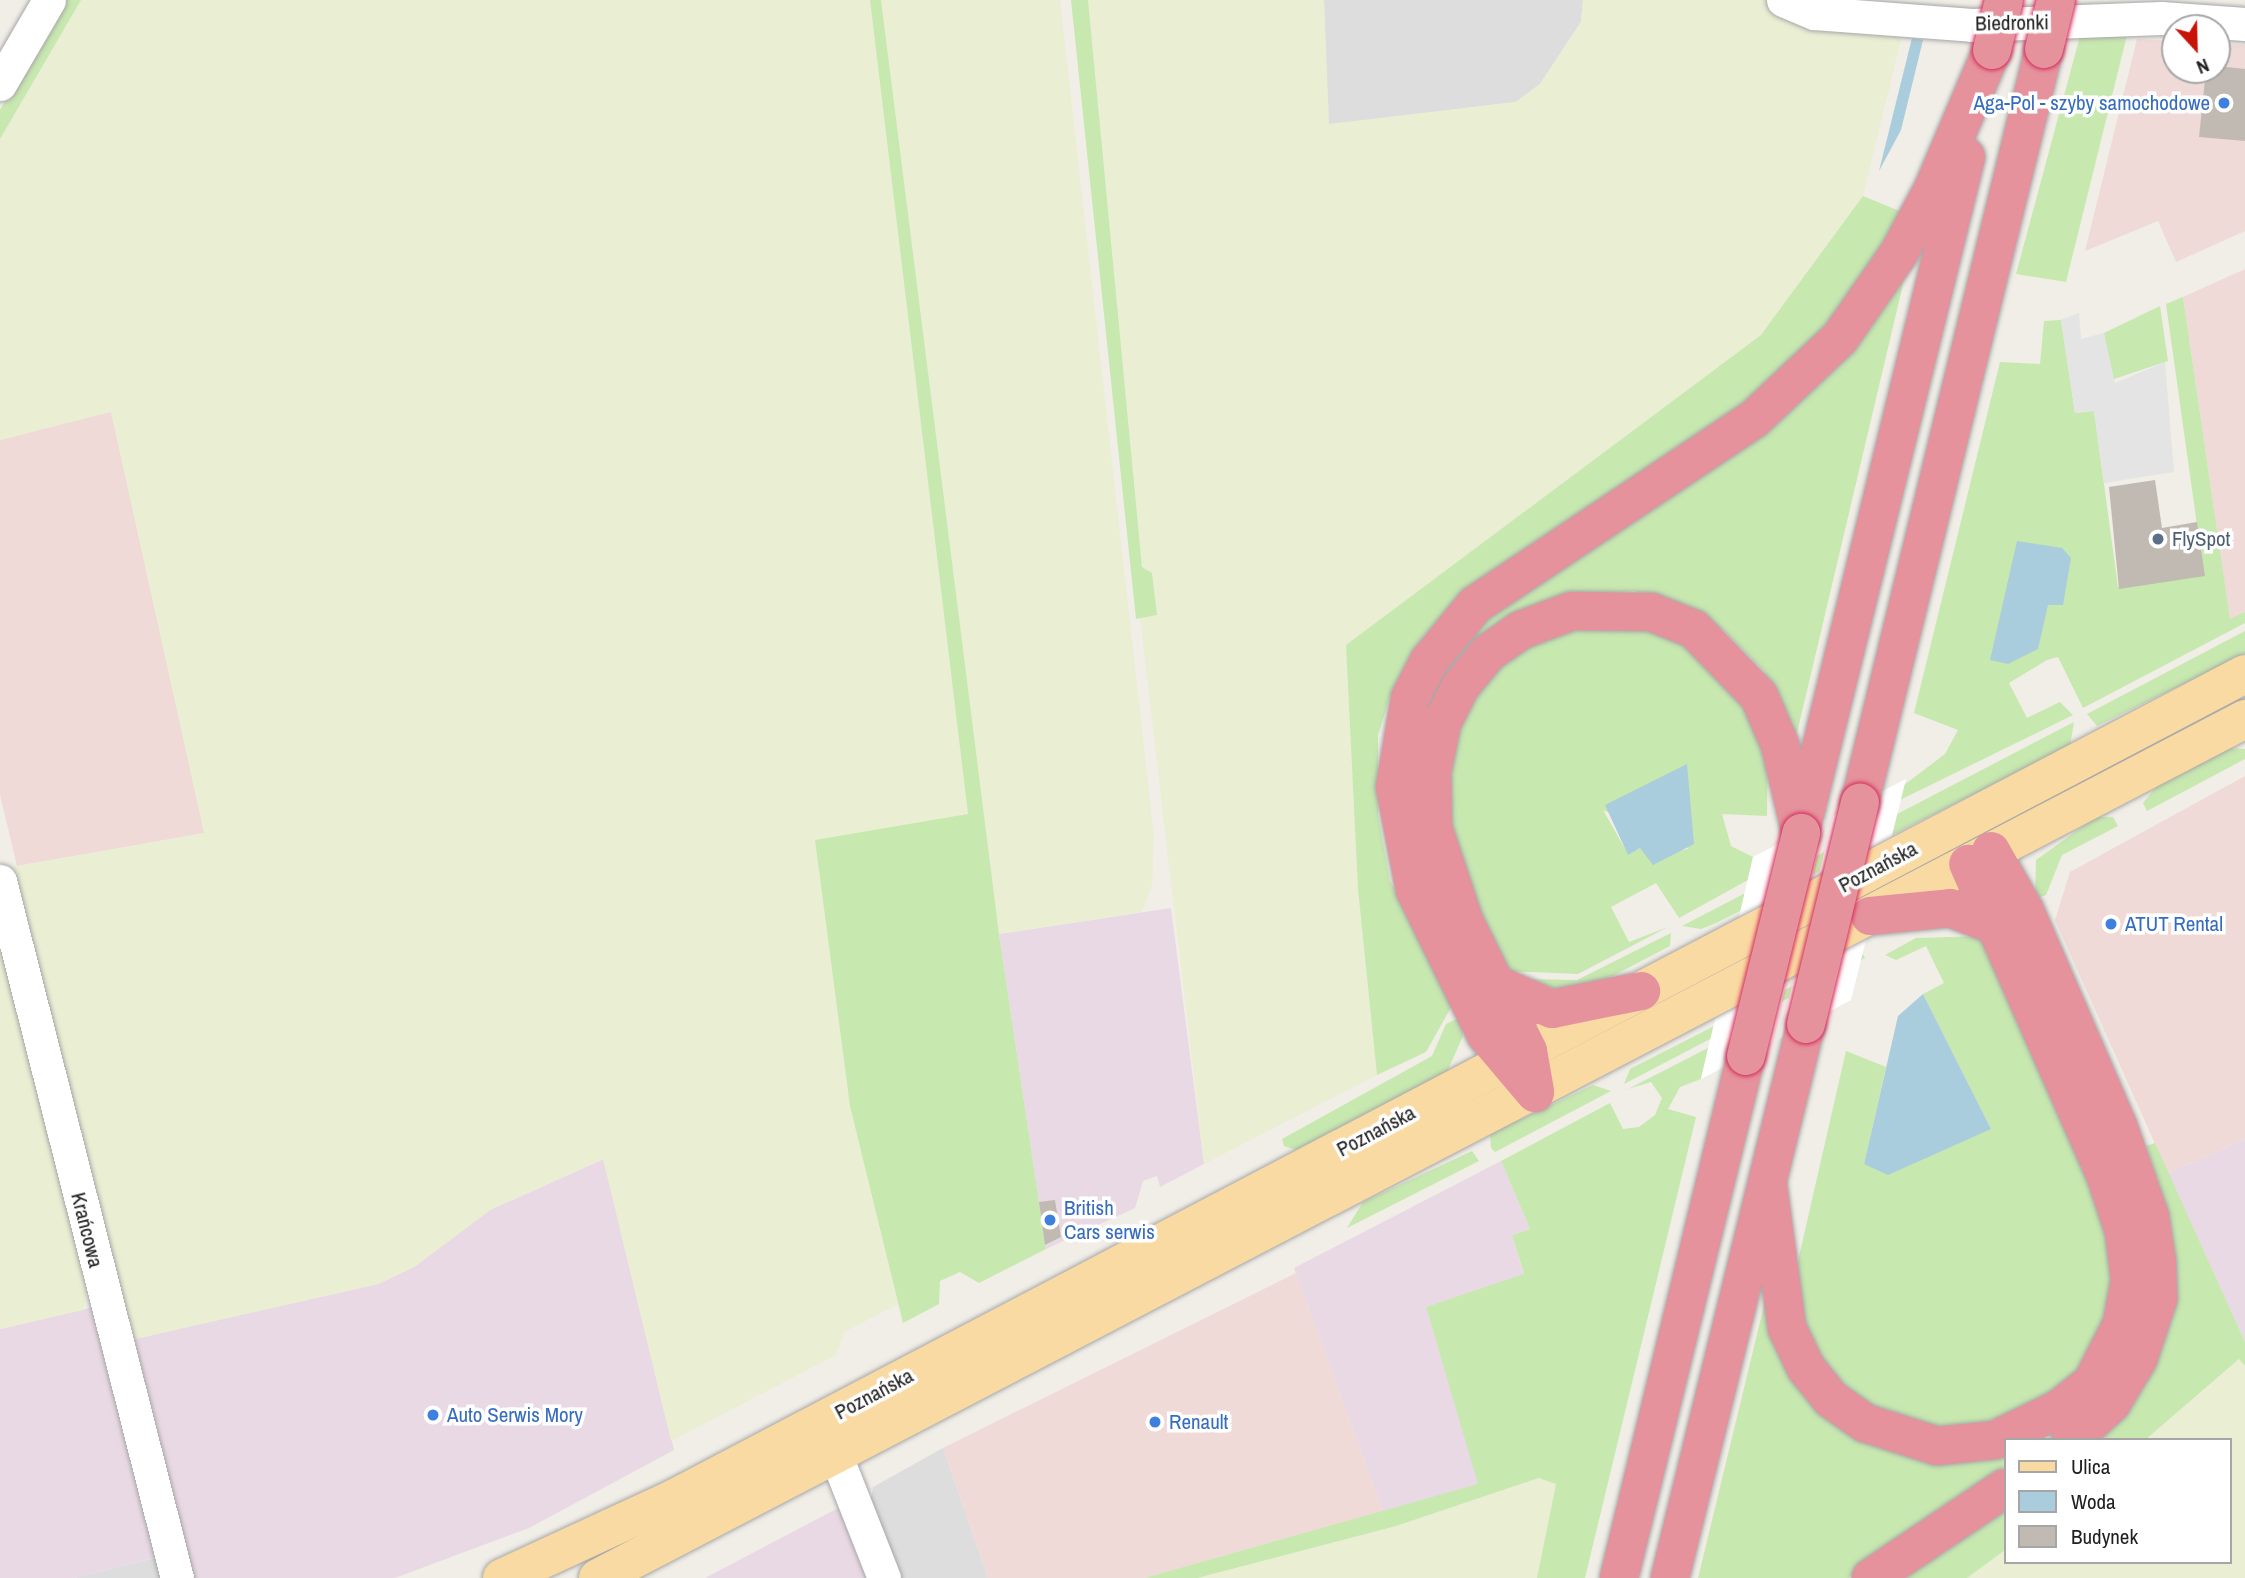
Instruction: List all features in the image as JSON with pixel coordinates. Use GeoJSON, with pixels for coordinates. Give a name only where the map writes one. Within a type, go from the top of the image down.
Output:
{"type":"FeatureCollection","features":[{"type":"Feature","properties":{"kind":"highway"},"geometry":{"type":"LineString","coordinates":[[1619,1578],[2004,0]]}},
{"type":"Feature","properties":{"kind":"highway"},"geometry":{"type":"LineString","coordinates":[[1670,1578],[2056,0]]}},
{"type":"Feature","properties":{"kind":"highway"},"geometry":{"type":"LineString","coordinates":[[1518,1056],[1486,1035],[1430,925],[1403,853],[1395,787],[1410,698],[1429,661],[1475,605],[1754,419],[1840,338],[1916,221],[1992,50]]}},
{"type":"Feature","properties":{"kind":"highway"},"geometry":{"type":"LineString","coordinates":[[1535,1093],[1518,1056],[1497,985],[1464,921],[1438,852],[1432,772],[1442,723],[1460,687],[1488,653],[1521,630],[1572,611],[1612,608],[1651,612],[1694,629],[1759,695],[1780,745],[1801,832]]}},
{"type":"Feature","properties":{"kind":"highway"},"geometry":{"type":"LineString","coordinates":[[1768,1186],[1787,1328],[1831,1399],[1865,1423],[1937,1446],[1995,1440],[2059,1409],[2092,1383],[2122,1324],[2130,1280],[2124,1231],[1995,925],[1980,858]]}},
{"type":"Feature","properties":{"kind":"highway"},"geometry":{"type":"LineString","coordinates":[[1980,858],[2025,911],[2118,1126],[2150,1217],[2157,1262],[2158,1299],[2138,1359],[2111,1404],[2073,1438]]}},
{"type":"Feature","properties":{"kind":"highway"},"geometry":{"type":"LineString","coordinates":[[1870,916],[1950,908],[1995,925]]}},
{"type":"Feature","properties":{"kind":"highway"},"geometry":{"type":"LineString","coordinates":[[1497,985],[1552,1009],[1641,991]]}},
{"type":"Feature","properties":{"kind":"highway"},"geometry":{"type":"LineString","coordinates":[[1871,1578],[2004,1489]]}},
{"type":"Feature","properties":{"kind":"main road","name":"Poznańska"},"geometry":{"type":"LineString","coordinates":[[502,1578],[673,1499],[2245,674]]}},
{"type":"Feature","properties":{"kind":"main road","name":"Poznańska"},"geometry":{"type":"LineString","coordinates":[[598,1578],[1535,1093],[2245,719]]}},
{"type":"Feature","properties":{"kind":"main road"},"geometry":{"type":"LineString","coordinates":[[1962,822],[1980,858]]}},
{"type":"Feature","properties":{"kind":"street"},"geometry":{"type":"LineString","coordinates":[[0,84],[49,0]]}},
{"type":"Feature","properties":{"kind":"street","name":"Biedronki"},"geometry":{"type":"LineString","coordinates":[[1783,0],[1814,13],[1924,9],[1972,25],[2161,18],[2245,24]]}},
{"type":"Feature","properties":{"kind":"street","name":"Krańcowa"},"geometry":{"type":"LineString","coordinates":[[0,881],[177,1578]]}},
{"type":"Feature","properties":{"kind":"street"},"geometry":{"type":"LineString","coordinates":[[836,1456],[884,1578]]}},
{"type":"Feature","properties":{"kind":"shaded area"},"geometry":{"type":"Polygon","coordinates":[[[1324,0],[1583,0],[1581,22],[1540,84],[1516,102],[1328,125],[1324,0]]]}},
{"type":"Feature","properties":{"kind":"shaded area"},"geometry":{"type":"Polygon","coordinates":[[[2137,39],[2161,40],[2161,84],[2231,84],[2231,44],[2245,45],[2245,231],[2176,262],[2158,221],[2085,251],[2137,39]]]}},
{"type":"Feature","properties":{"kind":"shaded area"},"geometry":{"type":"Polygon","coordinates":[[[2245,269],[2245,612],[2230,620],[2183,297],[2245,269]]]}},
{"type":"Feature","properties":{"kind":"shaded area"},"geometry":{"type":"Polygon","coordinates":[[[2079,313],[2081,339],[2104,333],[2115,383],[2165,362],[2174,472],[2104,483],[2094,411],[2075,413],[2061,320],[2079,313]]]}},
{"type":"Feature","properties":{"kind":"shaded area"},"geometry":{"type":"Polygon","coordinates":[[[111,411],[205,833],[17,866],[0,795],[0,440],[111,411]]]}},
{"type":"Feature","properties":{"kind":"shaded area"},"geometry":{"type":"Polygon","coordinates":[[[2245,776],[2245,1139],[2168,1173],[2055,920],[2070,872],[2245,776]]]}},
{"type":"Feature","properties":{"kind":"shaded area"},"geometry":{"type":"Polygon","coordinates":[[[1171,908],[1204,1164],[1160,1187],[1157,1176],[1143,1181],[1135,1208],[1046,1249],[999,934],[1171,908]]]}},
{"type":"Feature","properties":{"kind":"shaded area"},"geometry":{"type":"Polygon","coordinates":[[[2245,1139],[2245,1342],[2168,1173],[2245,1139]]]}},
{"type":"Feature","properties":{"kind":"shaded area"},"geometry":{"type":"Polygon","coordinates":[[[604,1159],[674,1450],[529,1528],[395,1578],[164,1578],[158,1557],[74,1578],[0,1578],[0,1329],[99,1306],[108,1345],[378,1284],[414,1267],[490,1210],[604,1159]]]}},
{"type":"Feature","properties":{"kind":"shaded area"},"geometry":{"type":"Polygon","coordinates":[[[1501,1161],[1530,1229],[1512,1235],[1524,1275],[1426,1307],[1479,1484],[1383,1511],[1294,1268],[1501,1161]]]}},
{"type":"Feature","properties":{"kind":"shaded area"},"geometry":{"type":"Polygon","coordinates":[[[1296,1273],[1383,1511],[1144,1578],[988,1578],[943,1448],[1296,1273]]]}},
{"type":"Feature","properties":{"kind":"shaded area"},"geometry":{"type":"Polygon","coordinates":[[[943,1448],[988,1578],[898,1578],[871,1500],[873,1487],[943,1448]]]}},
{"type":"Feature","properties":{"kind":"shaded area"},"geometry":{"type":"Polygon","coordinates":[[[840,1507],[866,1578],[705,1578],[840,1507]]]}},
{"type":"Feature","properties":{"kind":"shaded area"},"geometry":{"type":"Polygon","coordinates":[[[159,1557],[164,1578],[74,1578],[159,1557]]]}},
{"type":"Feature","properties":{"kind":"green space"},"geometry":{"type":"Polygon","coordinates":[[[62,0],[81,0],[0,139],[0,110],[62,0]]]}},
{"type":"Feature","properties":{"kind":"green space"},"geometry":{"type":"Polygon","coordinates":[[[81,0],[870,0],[968,815],[815,840],[850,1106],[898,1304],[844,1332],[836,1355],[671,1441],[603,1159],[490,1210],[414,1267],[378,1284],[126,1341],[8,868],[204,833],[111,412],[0,440],[0,139],[81,0]]]}},
{"type":"Feature","properties":{"kind":"green space"},"geometry":{"type":"Polygon","coordinates":[[[870,0],[881,0],[999,934],[1046,1249],[979,1283],[960,1272],[940,1281],[939,1304],[903,1323],[850,1106],[815,840],[968,814],[870,0]]]}},
{"type":"Feature","properties":{"kind":"green space"},"geometry":{"type":"Polygon","coordinates":[[[881,0],[1060,0],[1154,836],[1152,885],[1142,912],[999,934],[881,0]]]}},
{"type":"Feature","properties":{"kind":"green space"},"geometry":{"type":"Polygon","coordinates":[[[1071,0],[1088,0],[1142,567],[1152,573],[1157,615],[1136,619],[1071,0]]]}},
{"type":"Feature","properties":{"kind":"green space"},"geometry":{"type":"Polygon","coordinates":[[[1088,0],[1324,0],[1329,124],[1516,102],[1540,84],[1581,22],[1583,0],[1770,0],[1904,27],[1860,208],[1761,335],[1346,645],[1358,889],[1377,1075],[1204,1164],[1140,618],[1157,615],[1152,573],[1142,567],[1088,0]]]}},
{"type":"Feature","properties":{"kind":"green space"},"geometry":{"type":"Polygon","coordinates":[[[2128,31],[2066,282],[2016,274],[2080,36],[2128,31]]]}},
{"type":"Feature","properties":{"kind":"green space"},"geometry":{"type":"Polygon","coordinates":[[[1863,196],[1902,212],[1854,297],[1738,412],[1482,578],[1424,635],[1392,691],[1378,735],[1378,815],[1390,881],[1454,1002],[1426,1052],[1377,1075],[1358,889],[1346,645],[1761,335],[1863,196]]]}},
{"type":"Feature","properties":{"kind":"green space"},"geometry":{"type":"Polygon","coordinates":[[[1909,259],[1793,750],[1764,671],[1724,631],[1691,608],[1634,591],[1582,595],[1462,660],[1424,709],[1463,638],[1520,590],[1681,487],[1909,259]]]}},
{"type":"Feature","properties":{"kind":"green space"},"geometry":{"type":"Polygon","coordinates":[[[2183,297],[2230,619],[2245,612],[2245,623],[2083,708],[2058,657],[2047,660],[2009,683],[2027,718],[2060,702],[2073,715],[1900,800],[1904,785],[1945,754],[1958,730],[1914,713],[2000,362],[2040,364],[2044,321],[2061,320],[2075,413],[2094,411],[2118,587],[2204,575],[2166,304],[2183,297]]]}},
{"type":"Feature","properties":{"kind":"green space"},"geometry":{"type":"Polygon","coordinates":[[[2160,306],[2168,361],[2111,380],[2104,333],[2160,306]]]}},
{"type":"Feature","properties":{"kind":"green space"},"geometry":{"type":"Polygon","coordinates":[[[1581,621],[1673,634],[1733,678],[1768,745],[1767,816],[1722,814],[1731,846],[1753,857],[1748,880],[1679,918],[1656,883],[1611,907],[1629,942],[1668,927],[1578,974],[1502,971],[1441,801],[1449,742],[1489,675],[1531,643],[1581,621]],[[1603,810],[1628,854],[1640,848],[1646,854],[1689,849],[1603,810]]]}},
{"type":"Feature","properties":{"kind":"green space"},"geometry":{"type":"Polygon","coordinates":[[[2245,631],[2245,654],[2097,726],[2087,714],[2245,631]]]}},
{"type":"Feature","properties":{"kind":"green space"},"geometry":{"type":"Polygon","coordinates":[[[2074,722],[2070,746],[1716,923],[1701,929],[1682,926],[2074,722]]]}},
{"type":"Feature","properties":{"kind":"green space"},"geometry":{"type":"Polygon","coordinates":[[[2231,748],[2245,749],[2245,759],[2147,811],[2143,803],[2156,787],[2231,748]]]}},
{"type":"Feature","properties":{"kind":"green space"},"geometry":{"type":"Polygon","coordinates":[[[2096,817],[2113,817],[2118,826],[2062,855],[2046,895],[2035,899],[2036,860],[2096,817]]]}},
{"type":"Feature","properties":{"kind":"green space"},"geometry":{"type":"Polygon","coordinates":[[[0,912],[91,1270],[83,1310],[0,1329],[0,912]]]}},
{"type":"Feature","properties":{"kind":"green space"},"geometry":{"type":"Polygon","coordinates":[[[1671,933],[1670,946],[1582,992],[1569,995],[1531,979],[1577,980],[1671,933]]]}},
{"type":"Feature","properties":{"kind":"green space"},"geometry":{"type":"Polygon","coordinates":[[[1986,936],[2093,1182],[2111,1253],[2109,1315],[2092,1359],[2031,1415],[1947,1433],[1856,1400],[1826,1368],[1804,1331],[1798,1261],[1846,1051],[1886,1067],[1864,1164],[1991,1129],[1923,994],[1944,983],[1926,946],[1896,960],[1885,955],[1916,938],[1986,936]]]}},
{"type":"Feature","properties":{"kind":"green space"},"geometry":{"type":"Polygon","coordinates":[[[1861,951],[1865,958],[1624,1084],[1630,1069],[1861,951]]]}},
{"type":"Feature","properties":{"kind":"green space"},"geometry":{"type":"Polygon","coordinates":[[[1461,1017],[1463,1036],[1447,1072],[1296,1150],[1284,1146],[1282,1139],[1432,1056],[1446,1024],[1461,1017]]]}},
{"type":"Feature","properties":{"kind":"green space"},"geometry":{"type":"Polygon","coordinates":[[[1708,1048],[1701,1079],[1680,1087],[1668,1109],[1696,1117],[1585,1578],[1537,1578],[1556,1484],[1539,1478],[1396,1526],[1197,1578],[1144,1578],[1478,1484],[1426,1307],[1524,1274],[1512,1235],[1530,1229],[1501,1161],[1610,1103],[1623,1129],[1639,1127],[1655,1115],[1662,1098],[1651,1082],[1628,1089],[1708,1048]]]}},
{"type":"Feature","properties":{"kind":"green space"},"geometry":{"type":"Polygon","coordinates":[[[1593,1085],[1611,1091],[1495,1152],[1491,1148],[1490,1134],[1593,1085]]]}},
{"type":"Feature","properties":{"kind":"green space"},"geometry":{"type":"Polygon","coordinates":[[[2155,1143],[2245,1342],[2245,1366],[2239,1359],[2147,1438],[2101,1438],[2150,1376],[2169,1325],[2167,1211],[2146,1146],[2155,1143]]]}},
{"type":"Feature","properties":{"kind":"green space"},"geometry":{"type":"Polygon","coordinates":[[[1472,1151],[1479,1161],[1347,1228],[1363,1202],[1472,1151]]]}},
{"type":"Feature","properties":{"kind":"green space"},"geometry":{"type":"Polygon","coordinates":[[[1766,1297],[1804,1383],[2004,1453],[2004,1467],[1848,1578],[1698,1578],[1766,1297]]]}},
{"type":"Feature","properties":{"kind":"green space"},"geometry":{"type":"Polygon","coordinates":[[[2240,1359],[2245,1366],[2245,1578],[1967,1578],[2004,1551],[2004,1564],[2231,1564],[2231,1438],[2147,1438],[2240,1359]]]}},
{"type":"Feature","properties":{"kind":"green space"},"geometry":{"type":"Polygon","coordinates":[[[1539,1478],[1556,1483],[1537,1578],[1197,1578],[1396,1526],[1539,1478]]]}},
{"type":"Feature","properties":{"kind":"green space"},"geometry":{"type":"Polygon","coordinates":[[[2004,1508],[2004,1551],[1967,1578],[1900,1578],[2004,1508]]]}},
{"type":"Feature","properties":{"kind":"water"},"geometry":{"type":"Polygon","coordinates":[[[1912,38],[1923,40],[1901,130],[1879,171],[1912,38]]]}},
{"type":"Feature","properties":{"kind":"water"},"geometry":{"type":"Polygon","coordinates":[[[2017,541],[2062,548],[2071,558],[2063,605],[2048,605],[2038,649],[2008,664],[1990,660],[2017,541]]]}},
{"type":"Feature","properties":{"kind":"water"},"geometry":{"type":"Polygon","coordinates":[[[1687,764],[1694,844],[1653,865],[1640,848],[1628,855],[1605,805],[1687,764]]]}},
{"type":"Feature","properties":{"kind":"water"},"geometry":{"type":"Polygon","coordinates":[[[1923,994],[1991,1129],[1888,1175],[1864,1164],[1898,1016],[1923,994]]]}},
{"type":"Feature","properties":{"kind":"pier"},"geometry":{"type":"Polygon","coordinates":[[[1906,779],[1851,1000],[1779,1039],[1833,816],[1906,779]]]}},
{"type":"Feature","properties":{"kind":"pier"},"geometry":{"type":"Polygon","coordinates":[[[1826,819],[1772,1042],[1701,1079],[1753,857],[1826,819]]]}},
{"type":"Feature","properties":{"kind":"building","name":"Aga-Pol - szyby samochodowe"},"geometry":{"type":"Polygon","coordinates":[[[2231,68],[2245,69],[2245,141],[2199,137],[2205,84],[2231,84],[2231,68]]]}},
{"type":"Feature","properties":{"kind":"building","name":"FlySpot"},"geometry":{"type":"Polygon","coordinates":[[[2155,480],[2162,528],[2197,522],[2205,576],[2119,589],[2109,487],[2155,480]]]}},
{"type":"Feature","properties":{"kind":"building","name":"British Cars serwis"},"geometry":{"type":"Polygon","coordinates":[[[1055,1200],[1061,1237],[1045,1245],[1039,1202],[1055,1200]]]}},
{"type":"Feature","properties":{"kind":"place","name":"Aga-Pol - szyby samochodowe"},"geometry":{"type":"Point","coordinates":[2224,103]}},
{"type":"Feature","properties":{"kind":"place","name":"FlySpot"},"geometry":{"type":"Point","coordinates":[2158,539]}},
{"type":"Feature","properties":{"kind":"place","name":"ATUT Rental"},"geometry":{"type":"Point","coordinates":[2111,924]}},
{"type":"Feature","properties":{"kind":"place","name":"British Cars serwis"},"geometry":{"type":"Point","coordinates":[1050,1220]}},
{"type":"Feature","properties":{"kind":"place","name":"Auto Serwis Mory"},"geometry":{"type":"Point","coordinates":[433,1415]}},
{"type":"Feature","properties":{"kind":"place","name":"Renault"},"geometry":{"type":"Point","coordinates":[1155,1422]}}]}
